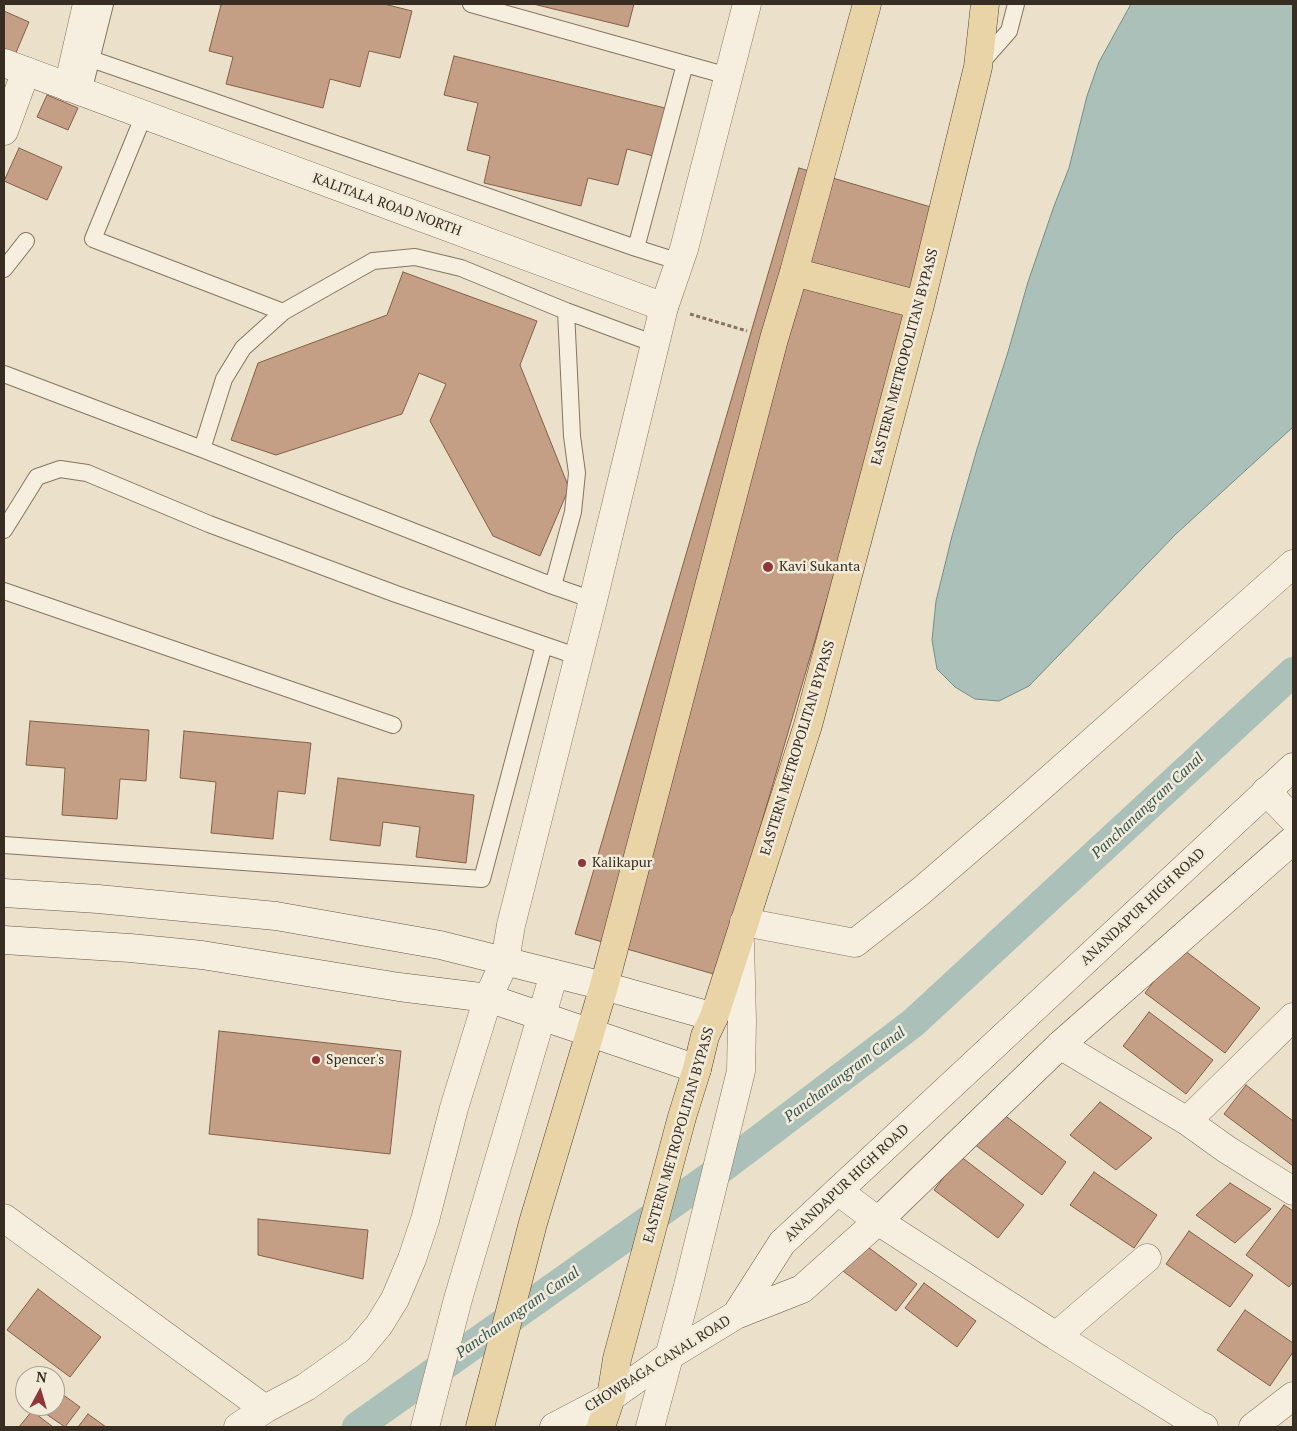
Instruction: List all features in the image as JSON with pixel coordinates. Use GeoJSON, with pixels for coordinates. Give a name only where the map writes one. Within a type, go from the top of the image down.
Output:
{"type":"FeatureCollection","features":[{"type":"Feature","properties":{"kind":"main road"},"geometry":{"type":"LineString","coordinates":[[481,1424],[533,1223],[604,986],[774,339],[867,4]]}},
{"type":"Feature","properties":{"kind":"main road","name":"EASTERN METROPOLITAN BYPASS"},"geometry":{"type":"LineString","coordinates":[[601,1427],[611,1397],[617,1359],[705,1036],[714,1017],[808,725],[920,305],[978,67],[985,4]]}},
{"type":"Feature","properties":{"kind":"main road"},"geometry":{"type":"LineString","coordinates":[[794,272],[920,305]]}},
{"type":"Feature","properties":{"kind":"street"},"geometry":{"type":"LineString","coordinates":[[76,90],[87,4]]}},
{"type":"Feature","properties":{"kind":"street"},"geometry":{"type":"LineString","coordinates":[[238,1427],[264,1409],[306,1387],[358,1350],[379,1325],[395,1299],[412,1259],[425,1220],[454,1108],[488,998],[505,961],[511,925],[579,657],[664,307],[680,262],[747,4]]}},
{"type":"Feature","properties":{"kind":"street"},"geometry":{"type":"LineString","coordinates":[[4,131],[15,67]]}},
{"type":"Feature","properties":{"kind":"street","name":"KALITALA ROAD NORTH"},"geometry":{"type":"LineString","coordinates":[[15,67],[664,307]]}},
{"type":"Feature","properties":{"kind":"street"},"geometry":{"type":"LineString","coordinates":[[650,1427],[687,1290],[741,1071],[742,929],[856,943],[994,828],[1293,564]]}},
{"type":"Feature","properties":{"kind":"street","name":"ANANDAPUR HIGH ROAD"},"geometry":{"type":"LineString","coordinates":[[736,1315],[782,1243],[1293,767]]}},
{"type":"Feature","properties":{"kind":"street"},"geometry":{"type":"LineString","coordinates":[[1266,791],[1293,819]]}},
{"type":"Feature","properties":{"kind":"street"},"geometry":{"type":"LineString","coordinates":[[736,1315],[802,1289],[878,1221],[1060,1045],[1293,840]]}},
{"type":"Feature","properties":{"kind":"street"},"geometry":{"type":"LineString","coordinates":[[4,893],[98,899],[276,916],[440,945],[604,986],[714,1017]]}},
{"type":"Feature","properties":{"kind":"street"},"geometry":{"type":"LineString","coordinates":[[4,940],[130,948],[202,955],[399,987],[488,998],[696,1069]]}},
{"type":"Feature","properties":{"kind":"street"},"geometry":{"type":"LineString","coordinates":[[425,1427],[458,1299],[554,974]]}},
{"type":"Feature","properties":{"kind":"street"},"geometry":{"type":"LineString","coordinates":[[1187,1121],[1293,1017]]}},
{"type":"Feature","properties":{"kind":"street"},"geometry":{"type":"LineString","coordinates":[[1060,1045],[1187,1121],[1226,1149],[1293,1191]]}},
{"type":"Feature","properties":{"kind":"street"},"geometry":{"type":"LineString","coordinates":[[838,1190],[878,1221],[1056,1336],[1204,1427]]}},
{"type":"Feature","properties":{"kind":"street"},"geometry":{"type":"LineString","coordinates":[[4,1218],[264,1409]]}},
{"type":"Feature","properties":{"kind":"street"},"geometry":{"type":"LineString","coordinates":[[1056,1336],[1147,1258]]}},
{"type":"Feature","properties":{"kind":"street","name":"CHOWBAGA CANAL ROAD"},"geometry":{"type":"LineString","coordinates":[[554,1427],[611,1397],[669,1356],[736,1315]]}},
{"type":"Feature","properties":{"kind":"street"},"geometry":{"type":"LineString","coordinates":[[1253,1427],[1293,1396]]}},
{"type":"Feature","properties":{"kind":"lane"},"geometry":{"type":"LineString","coordinates":[[76,90],[91,59],[105,4]]}},
{"type":"Feature","properties":{"kind":"lane"},"geometry":{"type":"LineString","coordinates":[[471,4],[728,76]]}},
{"type":"Feature","properties":{"kind":"lane"},"geometry":{"type":"LineString","coordinates":[[978,67],[1009,31],[1016,4]]}},
{"type":"Feature","properties":{"kind":"lane"},"geometry":{"type":"LineString","coordinates":[[91,59],[680,262]]}},
{"type":"Feature","properties":{"kind":"lane"},"geometry":{"type":"LineString","coordinates":[[636,248],[685,64]]}},
{"type":"Feature","properties":{"kind":"lane"},"geometry":{"type":"LineString","coordinates":[[144,115],[94,238],[283,312]]}},
{"type":"Feature","properties":{"kind":"lane"},"geometry":{"type":"LineString","coordinates":[[4,269],[26,241]]}},
{"type":"Feature","properties":{"kind":"lane"},"geometry":{"type":"LineString","coordinates":[[202,449],[224,379],[243,348],[283,312],[374,261],[415,257],[461,268],[566,311],[655,344]]}},
{"type":"Feature","properties":{"kind":"lane"},"geometry":{"type":"LineString","coordinates":[[553,586],[573,512],[577,473],[572,436],[566,311]]}},
{"type":"Feature","properties":{"kind":"lane"},"geometry":{"type":"LineString","coordinates":[[4,374],[593,600]]}},
{"type":"Feature","properties":{"kind":"lane"},"geometry":{"type":"LineString","coordinates":[[4,530],[37,477],[60,468],[87,473],[209,524],[396,594],[579,657]]}},
{"type":"Feature","properties":{"kind":"lane"},"geometry":{"type":"LineString","coordinates":[[4,591],[393,725]]}},
{"type":"Feature","properties":{"kind":"lane"},"geometry":{"type":"LineString","coordinates":[[4,844],[482,880],[544,645]]}},
{"type":"Feature","properties":{"kind":"path"},"geometry":{"type":"LineString","coordinates":[[664,307],[774,339]]}},
{"type":"Feature","properties":{"kind":"water"},"geometry":{"type":"Polygon","coordinates":[[[1131,4],[1293,4],[1293,427],[1176,534],[1029,686],[999,701],[975,699],[955,687],[937,669],[932,640],[936,601],[977,449],[1028,282],[1069,168],[1087,96],[1099,62],[1131,4]]]}},
{"type":"Feature","properties":{"kind":"building"},"geometry":{"type":"Polygon","coordinates":[[[216,4],[384,4],[412,11],[400,58],[369,51],[360,87],[330,79],[323,108],[226,84],[233,57],[209,51],[221,5],[216,4]]]}},
{"type":"Feature","properties":{"kind":"building"},"geometry":{"type":"Polygon","coordinates":[[[533,4],[634,4],[628,27],[533,4]]]}},
{"type":"Feature","properties":{"kind":"building"},"geometry":{"type":"Polygon","coordinates":[[[4,11],[29,22],[15,55],[4,50],[4,11]]]}},
{"type":"Feature","properties":{"kind":"building"},"geometry":{"type":"Polygon","coordinates":[[[454,56],[669,109],[657,157],[627,149],[618,185],[588,178],[581,206],[484,183],[490,156],[467,150],[478,103],[444,95],[454,56]]]}},
{"type":"Feature","properties":{"kind":"building"},"geometry":{"type":"Polygon","coordinates":[[[47,95],[78,108],[68,130],[37,117],[47,95]]]}},
{"type":"Feature","properties":{"kind":"building"},"geometry":{"type":"Polygon","coordinates":[[[19,148],[62,167],[47,200],[4,181],[19,148]]]}},
{"type":"Feature","properties":{"kind":"building"},"geometry":{"type":"Polygon","coordinates":[[[799,168],[941,210],[717,975],[575,934],[799,168]]]}},
{"type":"Feature","properties":{"kind":"building"},"geometry":{"type":"Polygon","coordinates":[[[403,272],[537,321],[520,365],[569,488],[540,556],[493,536],[430,421],[446,384],[419,373],[402,414],[276,455],[231,440],[258,363],[387,315],[403,272]]]}},
{"type":"Feature","properties":{"kind":"building"},"geometry":{"type":"Polygon","coordinates":[[[30,721],[149,730],[146,781],[120,779],[117,819],[62,815],[65,768],[26,765],[30,721]]]}},
{"type":"Feature","properties":{"kind":"building"},"geometry":{"type":"Polygon","coordinates":[[[184,731],[311,743],[305,794],[278,791],[273,839],[211,833],[216,782],[180,778],[184,731]]]}},
{"type":"Feature","properties":{"kind":"building"},"geometry":{"type":"Polygon","coordinates":[[[338,778],[474,795],[466,863],[416,857],[420,827],[383,822],[380,846],[330,840],[338,778]]]}},
{"type":"Feature","properties":{"kind":"building"},"geometry":{"type":"Polygon","coordinates":[[[1180,947],[1260,1008],[1225,1053],[1145,993],[1180,947]]]}},
{"type":"Feature","properties":{"kind":"building"},"geometry":{"type":"Polygon","coordinates":[[[1149,1012],[1213,1060],[1186,1094],[1123,1046],[1149,1012]]]}},
{"type":"Feature","properties":{"kind":"building"},"geometry":{"type":"Polygon","coordinates":[[[219,1031],[401,1051],[390,1154],[209,1134],[219,1031]]]}},
{"type":"Feature","properties":{"kind":"building"},"geometry":{"type":"Polygon","coordinates":[[[1246,1085],[1293,1121],[1293,1166],[1224,1114],[1246,1085]]]}},
{"type":"Feature","properties":{"kind":"building"},"geometry":{"type":"Polygon","coordinates":[[[1100,1102],[1152,1138],[1116,1170],[1070,1135],[1100,1102]]]}},
{"type":"Feature","properties":{"kind":"building"},"geometry":{"type":"Polygon","coordinates":[[[999,1111],[1066,1162],[1042,1195],[974,1144],[999,1111]]]}},
{"type":"Feature","properties":{"kind":"building"},"geometry":{"type":"Polygon","coordinates":[[[960,1156],[1024,1205],[998,1238],[934,1190],[960,1156]]]}},
{"type":"Feature","properties":{"kind":"building"},"geometry":{"type":"Polygon","coordinates":[[[1094,1172],[1157,1215],[1134,1248],[1070,1205],[1094,1172]]]}},
{"type":"Feature","properties":{"kind":"building"},"geometry":{"type":"Polygon","coordinates":[[[1230,1183],[1271,1209],[1235,1243],[1196,1215],[1230,1183]]]}},
{"type":"Feature","properties":{"kind":"building"},"geometry":{"type":"Polygon","coordinates":[[[1284,1205],[1293,1211],[1293,1282],[1289,1287],[1246,1255],[1284,1205]]]}},
{"type":"Feature","properties":{"kind":"building"},"geometry":{"type":"Polygon","coordinates":[[[258,1219],[368,1230],[363,1279],[258,1255],[258,1219]]]}},
{"type":"Feature","properties":{"kind":"building"},"geometry":{"type":"Polygon","coordinates":[[[1189,1231],[1253,1275],[1230,1307],[1166,1264],[1189,1231]]]}},
{"type":"Feature","properties":{"kind":"building"},"geometry":{"type":"Polygon","coordinates":[[[864,1244],[917,1284],[896,1311],[843,1271],[864,1244]]]}},
{"type":"Feature","properties":{"kind":"building"},"geometry":{"type":"Polygon","coordinates":[[[924,1283],[976,1321],[957,1347],[905,1308],[924,1283]]]}},
{"type":"Feature","properties":{"kind":"building"},"geometry":{"type":"Polygon","coordinates":[[[38,1289],[101,1337],[70,1377],[65,1373],[65,1366],[55,1366],[7,1330],[38,1289]]]}},
{"type":"Feature","properties":{"kind":"building"},"geometry":{"type":"Polygon","coordinates":[[[1245,1310],[1293,1343],[1293,1352],[1270,1386],[1217,1350],[1245,1310]]]}},
{"type":"Feature","properties":{"kind":"building"},"geometry":{"type":"Polygon","coordinates":[[[65,1396],[80,1407],[65,1427],[49,1416],[65,1416],[65,1396]]]}},
{"type":"Feature","properties":{"kind":"building"},"geometry":{"type":"Polygon","coordinates":[[[88,1414],[106,1427],[78,1427],[88,1414]]]}},
{"type":"Feature","properties":{"kind":"building"},"geometry":{"type":"Polygon","coordinates":[[[28,1416],[39,1416],[53,1427],[19,1427],[28,1416]]]}},
{"type":"Feature","properties":{"kind":"waterway","name":"Panchanangram Canal"},"geometry":{"type":"LineString","coordinates":[[357,1427],[714,1174],[913,1023],[1293,672]]}},
{"type":"Feature","properties":{"kind":"place","name":"Kavi Sukanta"},"geometry":{"type":"Point","coordinates":[768,567]}},
{"type":"Feature","properties":{"kind":"place","name":"Kalikapur"},"geometry":{"type":"Point","coordinates":[582,863]}},
{"type":"Feature","properties":{"kind":"place","name":"Spencer's"},"geometry":{"type":"Point","coordinates":[316,1060]}}]}
